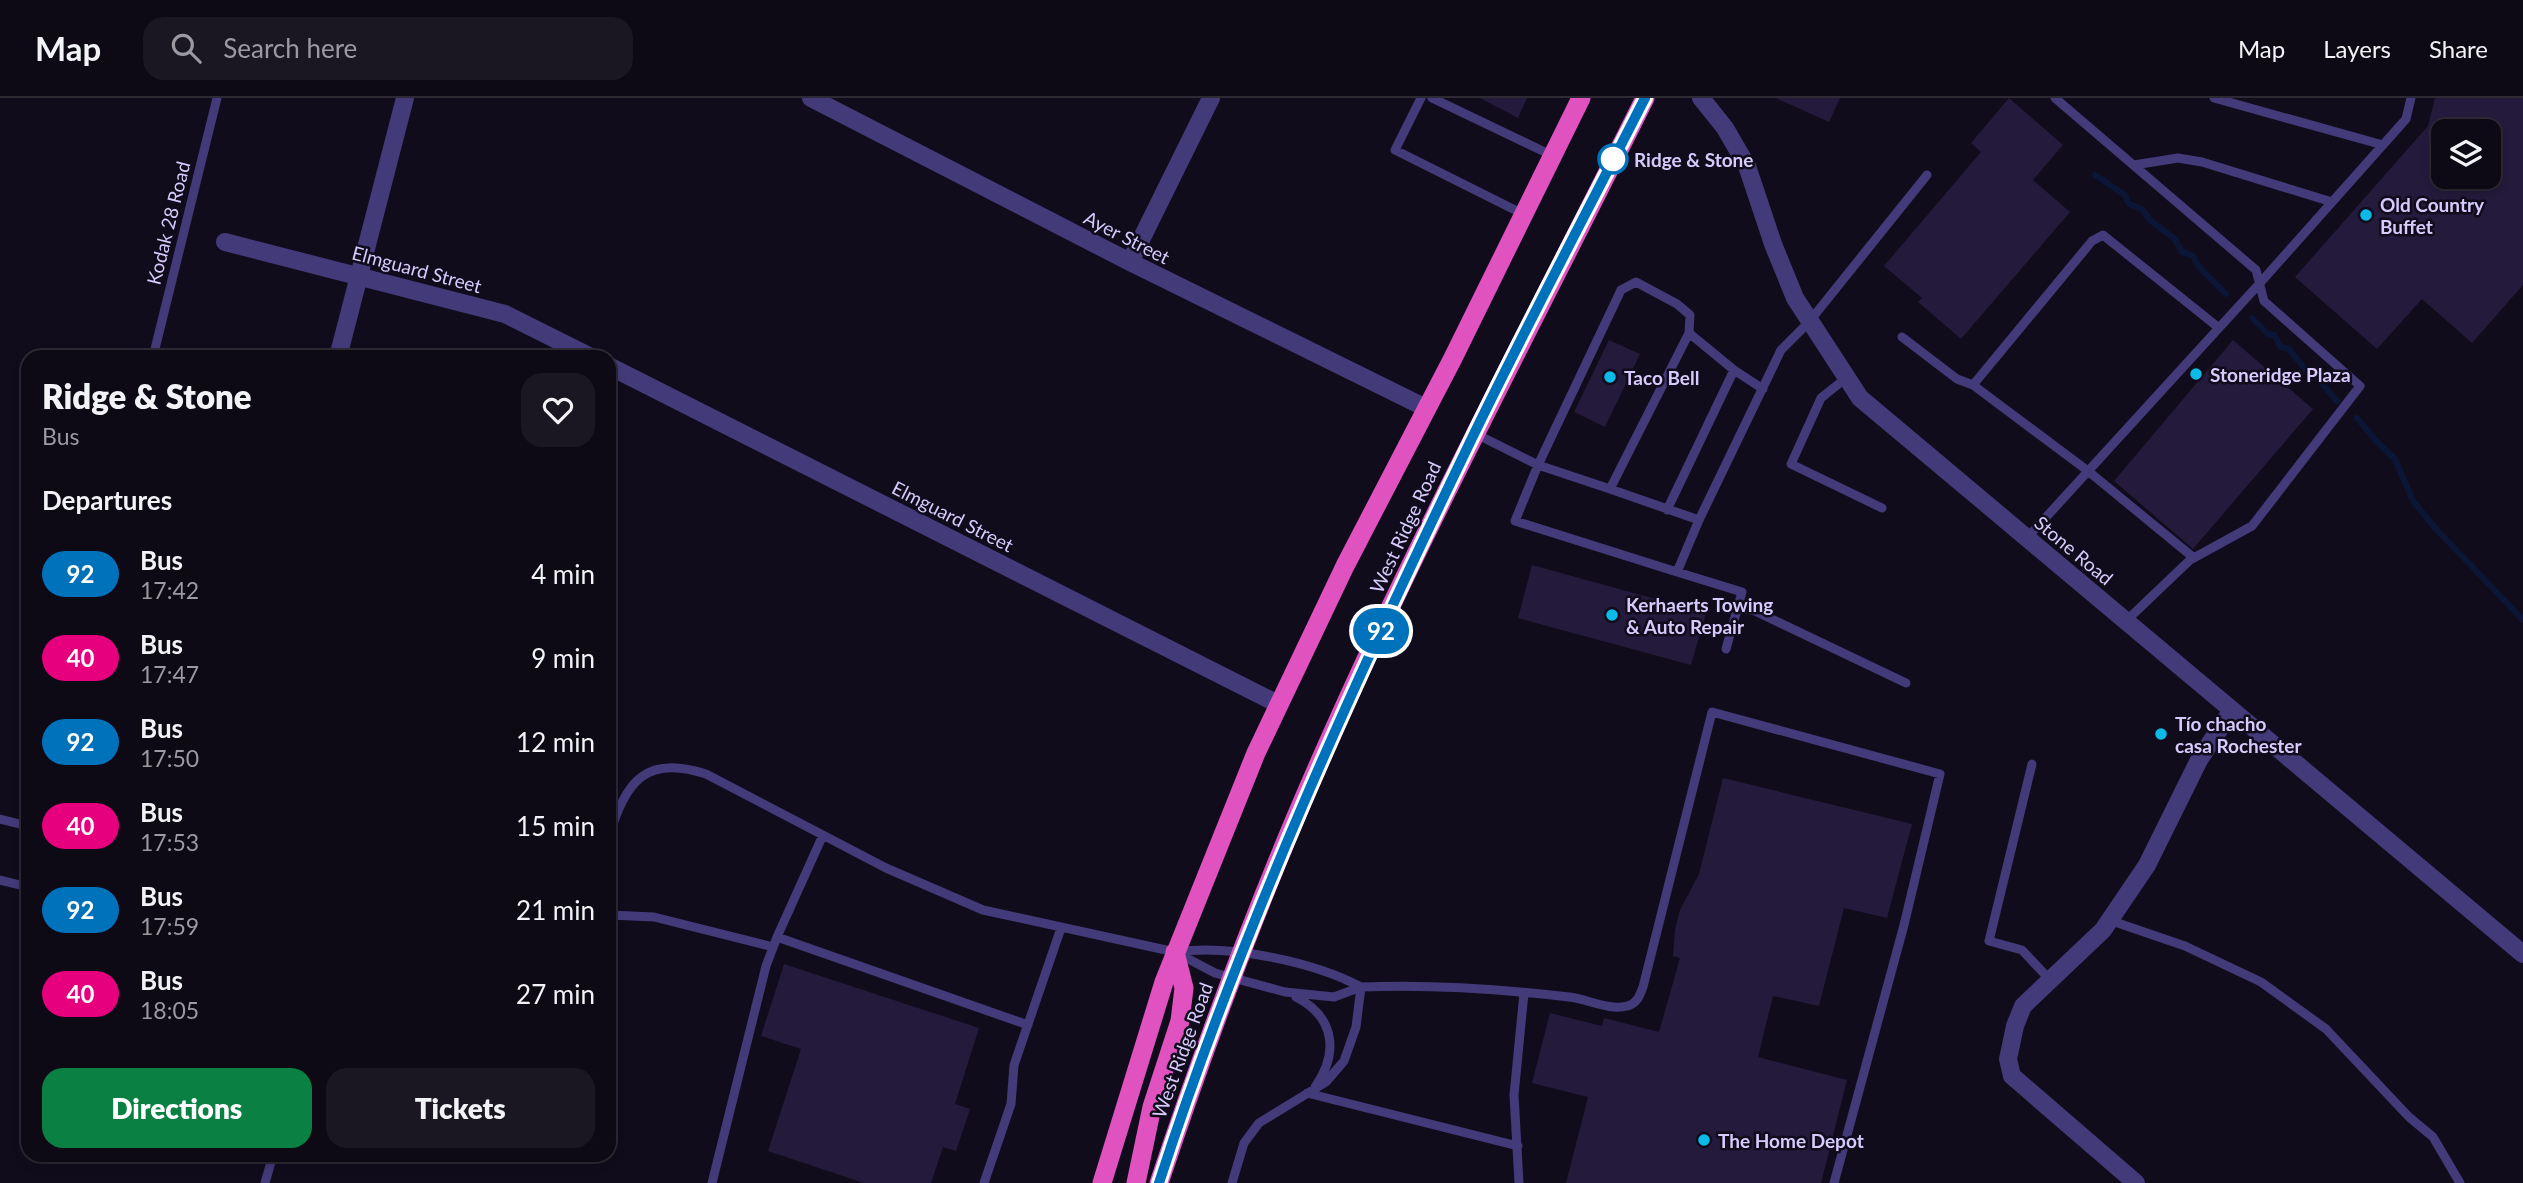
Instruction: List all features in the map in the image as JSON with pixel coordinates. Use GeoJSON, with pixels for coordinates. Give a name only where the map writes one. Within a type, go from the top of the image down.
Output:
{"type":"FeatureCollection","features":[{"type":"Feature","properties":{"kind":"highway","name":"West Ridge Road"},"geometry":{"type":"LineString","coordinates":[[1102,1183],[1149,1027],[1175,952],[1278,704],[1581,98]]}},
{"type":"Feature","properties":{"kind":"highway","name":"West Ridge Road"},"geometry":{"type":"LineString","coordinates":[[1159,1183],[1265,891],[1329,741],[1475,433],[1645,98]]}},
{"type":"Feature","properties":{"kind":"highway"},"geometry":{"type":"LineString","coordinates":[[1136,1183],[1152,1107],[1180,1021],[1184,988],[1175,952]]}},
{"type":"Feature","properties":{"kind":"street"},"geometry":{"type":"LineString","coordinates":[[340,350],[405,98]]}},
{"type":"Feature","properties":{"kind":"street","name":"Ayer Street"},"geometry":{"type":"LineString","coordinates":[[811,98],[1130,262],[1426,408]]}},
{"type":"Feature","properties":{"kind":"street"},"geometry":{"type":"LineString","coordinates":[[1130,262],[1211,98]]}},
{"type":"Feature","properties":{"kind":"street","name":"Stone Road"},"geometry":{"type":"LineString","coordinates":[[1701,98],[1725,128],[1746,166],[1783,272],[1809,322],[1860,398],[2523,954]]}},
{"type":"Feature","properties":{"kind":"street","name":"Elmguard Street"},"geometry":{"type":"LineString","coordinates":[[225,242],[505,314],[577,350]]}},
{"type":"Feature","properties":{"kind":"street","name":"Elmguard Street"},"geometry":{"type":"LineString","coordinates":[[616,370],[1278,704]]}},
{"type":"Feature","properties":{"kind":"street"},"geometry":{"type":"LineString","coordinates":[[2136,1183],[2012,1076],[2008,1059],[2023,1006],[2103,930],[2147,865],[2199,760],[2232,710]]}},
{"type":"Feature","properties":{"kind":"lane","name":"Kodak 28 Road"},"geometry":{"type":"LineString","coordinates":[[155,350],[217,98]]}},
{"type":"Feature","properties":{"kind":"lane"},"geometry":{"type":"LineString","coordinates":[[1421,98],[1395,150],[1524,215]]}},
{"type":"Feature","properties":{"kind":"lane"},"geometry":{"type":"LineString","coordinates":[[1432,98],[1553,156]]}},
{"type":"Feature","properties":{"kind":"lane"},"geometry":{"type":"LineString","coordinates":[[2056,98],[2256,270],[2264,301],[2360,386],[2252,526],[2194,558],[2126,621]]}},
{"type":"Feature","properties":{"kind":"lane"},"geometry":{"type":"LineString","coordinates":[[2214,98],[2383,145]]}},
{"type":"Feature","properties":{"kind":"lane"},"geometry":{"type":"LineString","coordinates":[[2027,538],[2406,119],[2411,98]]}},
{"type":"Feature","properties":{"kind":"lane"},"geometry":{"type":"LineString","coordinates":[[2134,165],[2178,158],[2202,162],[2332,202]]}},
{"type":"Feature","properties":{"kind":"lane"},"geometry":{"type":"LineString","coordinates":[[1677,572],[1699,520],[1781,351],[1809,322],[1927,175]]}},
{"type":"Feature","properties":{"kind":"lane"},"geometry":{"type":"LineString","coordinates":[[1973,385],[2092,241],[2103,236],[2219,328]]}},
{"type":"Feature","properties":{"kind":"lane"},"geometry":{"type":"LineString","coordinates":[[1610,489],[1689,333],[1690,315],[1677,304],[1636,282],[1621,290],[1538,465],[1515,521],[1742,592],[1726,649]]}},
{"type":"Feature","properties":{"kind":"lane"},"geometry":{"type":"LineString","coordinates":[[1689,333],[1734,370],[1763,389]]}},
{"type":"Feature","properties":{"kind":"lane"},"geometry":{"type":"LineString","coordinates":[[1902,337],[1957,379],[1973,385],[2088,471],[2194,558]]}},
{"type":"Feature","properties":{"kind":"lane"},"geometry":{"type":"LineString","coordinates":[[1667,510],[1734,370]]}},
{"type":"Feature","properties":{"kind":"lane"},"geometry":{"type":"LineString","coordinates":[[1846,378],[1821,398],[1791,464],[1882,508]]}},
{"type":"Feature","properties":{"kind":"lane"},"geometry":{"type":"LineString","coordinates":[[1475,433],[1538,465],[1699,520]]}},
{"type":"Feature","properties":{"kind":"lane"},"geometry":{"type":"LineString","coordinates":[[1738,607],[1755,611],[1906,683]]}},
{"type":"Feature","properties":{"kind":"lane"},"geometry":{"type":"LineString","coordinates":[[1175,952],[1197,965],[1232,979],[1322,998],[1334,997],[1361,987],[1414,986],[1572,997],[1625,1007],[1633,1004],[1639,997],[1712,712],[1940,774],[1904,925],[1834,1183]]}},
{"type":"Feature","properties":{"kind":"lane"},"geometry":{"type":"LineString","coordinates":[[2032,764],[1989,941],[2022,950],[2050,980]]}},
{"type":"Feature","properties":{"kind":"lane"},"geometry":{"type":"LineString","coordinates":[[616,818],[625,794],[635,783],[646,774],[662,767],[676,766],[706,774],[886,868],[959,901],[1009,917],[1175,952],[1208,948],[1242,951],[1322,971],[1361,987]]}},
{"type":"Feature","properties":{"kind":"lane"},"geometry":{"type":"LineString","coordinates":[[0,818],[21,823]]}},
{"type":"Feature","properties":{"kind":"lane"},"geometry":{"type":"LineString","coordinates":[[712,1183],[751,1023],[775,942],[823,835]]}},
{"type":"Feature","properties":{"kind":"lane"},"geometry":{"type":"LineString","coordinates":[[0,880],[21,885]]}},
{"type":"Feature","properties":{"kind":"lane"},"geometry":{"type":"LineString","coordinates":[[616,915],[654,917],[775,942],[1028,1025]]}},
{"type":"Feature","properties":{"kind":"lane"},"geometry":{"type":"LineString","coordinates":[[2109,920],[2185,946],[2261,982],[2326,1029],[2409,1117],[2432,1136],[2460,1183]]}},
{"type":"Feature","properties":{"kind":"lane"},"geometry":{"type":"LineString","coordinates":[[984,1183],[1011,1104],[1014,1065],[1060,928]]}},
{"type":"Feature","properties":{"kind":"lane"},"geometry":{"type":"LineString","coordinates":[[1232,1183],[1244,1143],[1251,1132],[1268,1116],[1326,1082],[1344,1061],[1356,1027],[1361,987]]}},
{"type":"Feature","properties":{"kind":"lane"},"geometry":{"type":"LineString","coordinates":[[1285,992],[1298,997],[1316,1010],[1330,1038],[1329,1059],[1310,1092]]}},
{"type":"Feature","properties":{"kind":"lane"},"geometry":{"type":"LineString","coordinates":[[1519,1183],[1514,1095],[1524,993]]}},
{"type":"Feature","properties":{"kind":"lane"},"geometry":{"type":"LineString","coordinates":[[1310,1092],[1518,1146]]}},
{"type":"Feature","properties":{"kind":"lane"},"geometry":{"type":"LineString","coordinates":[[265,1183],[271,1162]]}},
{"type":"Feature","properties":{"kind":"building"},"geometry":{"type":"Polygon","coordinates":[[[1480,98],[1527,98],[1518,118],[1480,98]]]}},
{"type":"Feature","properties":{"kind":"building"},"geometry":{"type":"Polygon","coordinates":[[[1776,98],[1840,98],[1829,122],[1776,98]]]}},
{"type":"Feature","properties":{"kind":"building"},"geometry":{"type":"Polygon","coordinates":[[[2009,98],[2063,145],[2033,180],[2070,212],[1961,339],[1918,302],[1922,298],[1884,266],[1981,152],[1971,143],[2009,98]]]}},
{"type":"Feature","properties":{"kind":"building"},"geometry":{"type":"Polygon","coordinates":[[[2435,98],[2523,98],[2523,285],[2472,343],[2422,299],[2377,349],[2295,277],[2428,126],[2435,98]]]}},
{"type":"Feature","properties":{"kind":"building"},"geometry":{"type":"Polygon","coordinates":[[[1609,340],[1640,354],[1605,427],[1574,412],[1609,340]]]}},
{"type":"Feature","properties":{"kind":"building"},"geometry":{"type":"Polygon","coordinates":[[[2233,340],[2313,409],[2193,549],[2114,481],[2233,340]]]}},
{"type":"Feature","properties":{"kind":"building","name":"Kerhaerts Towing & Auto Repair"},"geometry":{"type":"Polygon","coordinates":[[[1532,565],[1706,613],[1691,665],[1518,618],[1532,565]]]}},
{"type":"Feature","properties":{"kind":"building"},"geometry":{"type":"Polygon","coordinates":[[[1723,778],[1912,824],[1887,918],[1844,908],[1819,1006],[1773,996],[1758,1057],[1847,1080],[1821,1183],[1566,1183],[1588,1097],[1532,1083],[1550,1013],[1602,1026],[1604,1018],[1659,1032],[1680,958],[1673,956],[1675,929],[1680,910],[1699,874],[1723,778]]]}},
{"type":"Feature","properties":{"kind":"building"},"geometry":{"type":"Polygon","coordinates":[[[784,964],[979,1028],[955,1104],[970,1109],[956,1151],[943,1147],[931,1183],[864,1183],[768,1151],[801,1049],[761,1036],[784,964]]]}},
{"type":"Feature","properties":{"kind":"waterway"},"geometry":{"type":"LineString","coordinates":[[2095,175],[2125,195],[2129,204],[2142,209],[2151,221],[2175,239],[2182,252],[2193,256],[2198,266],[2226,294]]}},
{"type":"Feature","properties":{"kind":"waterway"},"geometry":{"type":"LineString","coordinates":[[2252,318],[2268,334],[2274,335],[2281,347],[2289,349],[2309,374],[2315,376],[2337,401]]}},
{"type":"Feature","properties":{"kind":"waterway"},"geometry":{"type":"LineString","coordinates":[[2357,418],[2395,459],[2413,501],[2436,529],[2523,620]]}},
{"type":"Feature","properties":{"kind":"bus line","name":"92"},"geometry":{"type":"LineString","coordinates":[[1159,1183],[1258,911],[1329,741],[1475,433],[1645,98]]}},
{"type":"Feature","properties":{"kind":"place","name":"Ridge & Stone"},"geometry":{"type":"Point","coordinates":[1613,159]}},
{"type":"Feature","properties":{"kind":"place","name":"Old Country Buffet"},"geometry":{"type":"Point","coordinates":[2366,215]}},
{"type":"Feature","properties":{"kind":"place","name":"Stoneridge Plaza"},"geometry":{"type":"Point","coordinates":[2196,374]}},
{"type":"Feature","properties":{"kind":"place","name":"Taco Bell"},"geometry":{"type":"Point","coordinates":[1610,377]}},
{"type":"Feature","properties":{"kind":"place","name":"Kerhaerts Towing & Auto Repair"},"geometry":{"type":"Point","coordinates":[1612,615]}},
{"type":"Feature","properties":{"kind":"place","name":"Tío chacho casa Rochester"},"geometry":{"type":"Point","coordinates":[2161,734]}},
{"type":"Feature","properties":{"kind":"place","name":"The Home Depot"},"geometry":{"type":"Point","coordinates":[1704,1140]}}]}
